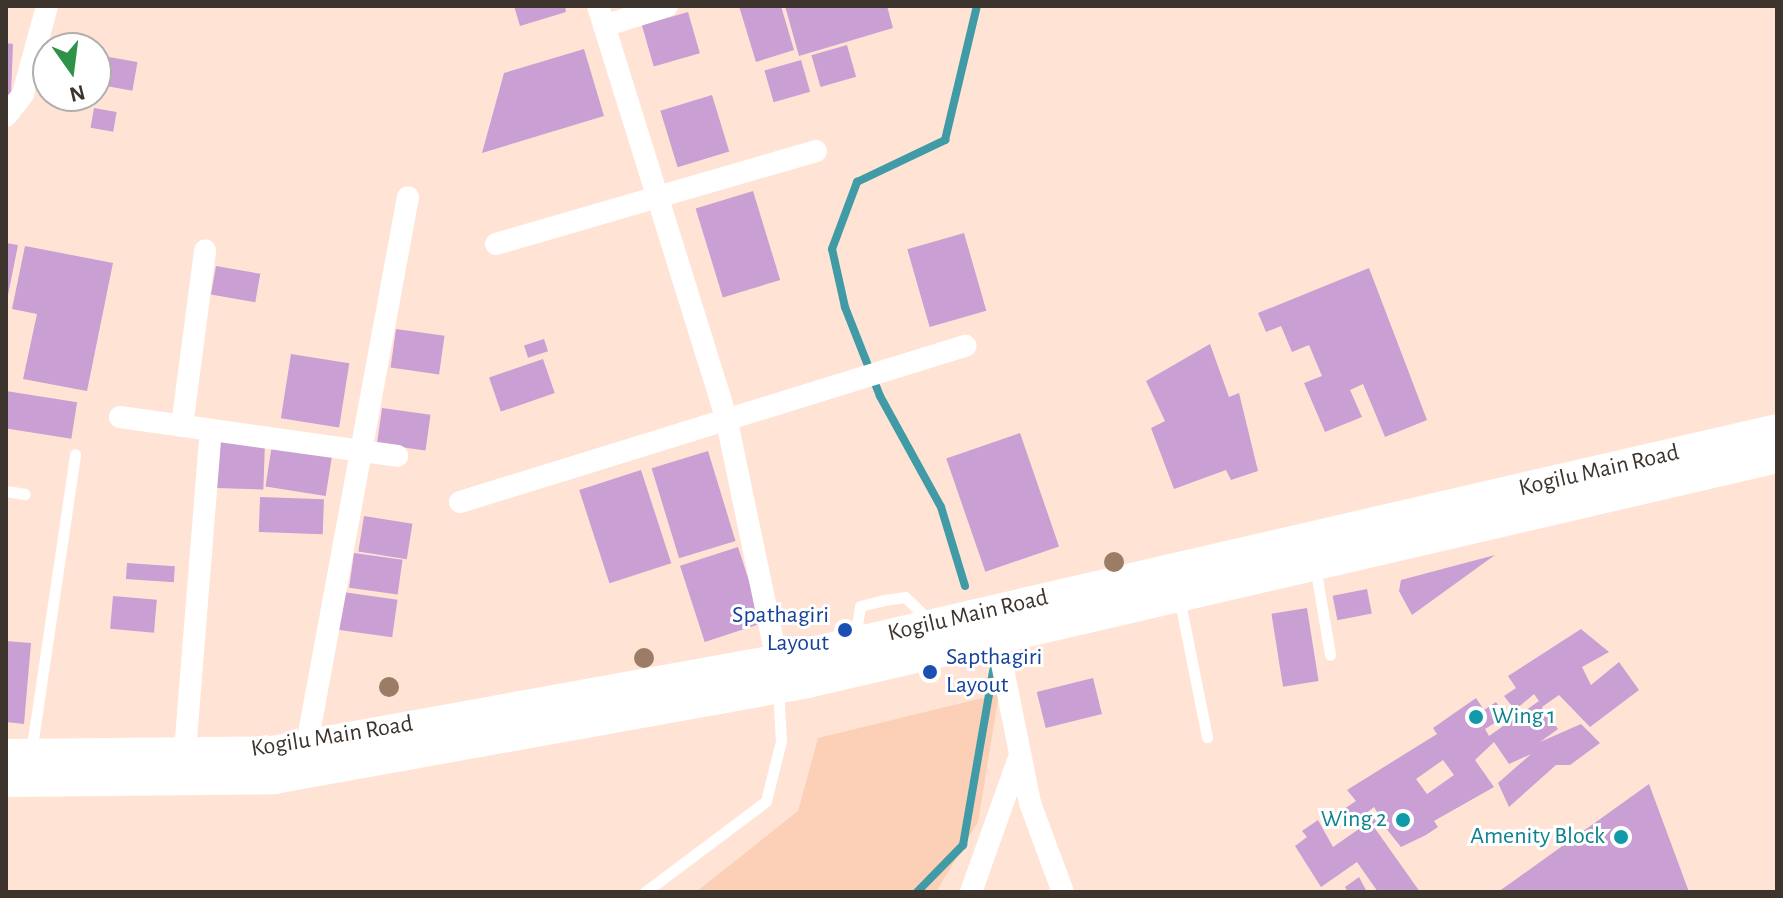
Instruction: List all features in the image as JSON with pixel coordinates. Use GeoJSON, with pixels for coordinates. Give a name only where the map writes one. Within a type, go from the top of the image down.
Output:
{"type":"FeatureCollection","features":[{"type":"Feature","properties":{"kind":"main road","name":"Kogilu Main Road"},"geometry":{"type":"LineString","coordinates":[[19,754],[185,751],[307,744],[779,673],[855,642],[932,624],[995,625],[1179,596],[1314,565],[1691,465],[1777,429]]}},
{"type":"Feature","properties":{"kind":"main road","name":"Kogilu Main Road"},"geometry":{"type":"LineString","coordinates":[[6,782],[274,779],[779,673],[1691,465],[1777,458]]}},
{"type":"Feature","properties":{"kind":"street"},"geometry":{"type":"LineString","coordinates":[[6,116],[23,94],[47,6]]}},
{"type":"Feature","properties":{"kind":"street"},"geometry":{"type":"LineString","coordinates":[[667,6],[601,16],[655,198],[726,417],[779,673]]}},
{"type":"Feature","properties":{"kind":"street"},"geometry":{"type":"LineString","coordinates":[[496,244],[816,151]]}},
{"type":"Feature","properties":{"kind":"street"},"geometry":{"type":"LineString","coordinates":[[307,744],[408,197]]}},
{"type":"Feature","properties":{"kind":"street"},"geometry":{"type":"LineString","coordinates":[[182,426],[205,251]]}},
{"type":"Feature","properties":{"kind":"street"},"geometry":{"type":"LineString","coordinates":[[460,502],[726,417],[965,346]]}},
{"type":"Feature","properties":{"kind":"street"},"geometry":{"type":"LineString","coordinates":[[120,417],[397,456]]}},
{"type":"Feature","properties":{"kind":"street"},"geometry":{"type":"LineString","coordinates":[[185,751],[211,430]]}},
{"type":"Feature","properties":{"kind":"street"},"geometry":{"type":"LineString","coordinates":[[995,625],[1020,754],[1063,892]]}},
{"type":"Feature","properties":{"kind":"street"},"geometry":{"type":"LineString","coordinates":[[971,892],[1020,754]]}},
{"type":"Feature","properties":{"kind":"lane"},"geometry":{"type":"LineString","coordinates":[[19,754],[75,454]]}},
{"type":"Feature","properties":{"kind":"lane"},"geometry":{"type":"LineString","coordinates":[[6,491],[25,494]]}},
{"type":"Feature","properties":{"kind":"lane"},"geometry":{"type":"LineString","coordinates":[[1314,565],[1330,655]]}},
{"type":"Feature","properties":{"kind":"lane"},"geometry":{"type":"LineString","coordinates":[[1179,596],[1207,737]]}},
{"type":"Feature","properties":{"kind":"lane"},"geometry":{"type":"LineString","coordinates":[[645,892],[766,801],[781,741],[779,673]]}},
{"type":"Feature","properties":{"kind":"shaded area"},"geometry":{"type":"Polygon","coordinates":[[[999,694],[978,822],[936,892],[696,892],[798,811],[818,738],[999,694]]]}},
{"type":"Feature","properties":{"kind":"building"},"geometry":{"type":"Polygon","coordinates":[[[514,6],[565,6],[566,12],[520,26],[514,6]]]}},
{"type":"Feature","properties":{"kind":"building"},"geometry":{"type":"Polygon","coordinates":[[[739,6],[781,6],[794,50],[756,62],[739,6]]]}},
{"type":"Feature","properties":{"kind":"building"},"geometry":{"type":"Polygon","coordinates":[[[785,6],[887,6],[893,28],[799,56],[785,6]]]}},
{"type":"Feature","properties":{"kind":"building"},"geometry":{"type":"Polygon","coordinates":[[[688,12],[700,53],[654,67],[642,25],[688,12]]]}},
{"type":"Feature","properties":{"kind":"building"},"geometry":{"type":"Polygon","coordinates":[[[6,43],[13,44],[11,95],[6,94],[6,43]]]}},
{"type":"Feature","properties":{"kind":"building"},"geometry":{"type":"Polygon","coordinates":[[[847,45],[856,77],[821,87],[811,55],[847,45]]]}},
{"type":"Feature","properties":{"kind":"building"},"geometry":{"type":"Polygon","coordinates":[[[584,49],[604,116],[482,153],[504,73],[584,49]]]}},
{"type":"Feature","properties":{"kind":"building"},"geometry":{"type":"Polygon","coordinates":[[[112,58],[137,62],[132,91],[112,87],[112,58]]]}},
{"type":"Feature","properties":{"kind":"building"},"geometry":{"type":"Polygon","coordinates":[[[801,60],[810,92],[774,102],[764,70],[801,60]]]}},
{"type":"Feature","properties":{"kind":"building"},"geometry":{"type":"Polygon","coordinates":[[[712,95],[729,151],[678,167],[660,111],[712,95]]]}},
{"type":"Feature","properties":{"kind":"building"},"geometry":{"type":"Polygon","coordinates":[[[93,112],[117,112],[113,132],[91,128],[93,112]]]}},
{"type":"Feature","properties":{"kind":"building"},"geometry":{"type":"Polygon","coordinates":[[[753,191],[780,280],[723,297],[696,209],[753,191]]]}},
{"type":"Feature","properties":{"kind":"building"},"geometry":{"type":"Polygon","coordinates":[[[964,233],[986,311],[930,327],[907,249],[964,233]]]}},
{"type":"Feature","properties":{"kind":"building"},"geometry":{"type":"Polygon","coordinates":[[[6,243],[18,245],[7,300],[6,300],[6,243]]]}},
{"type":"Feature","properties":{"kind":"building"},"geometry":{"type":"Polygon","coordinates":[[[25,246],[113,263],[87,391],[23,379],[37,314],[12,309],[25,246]]]}},
{"type":"Feature","properties":{"kind":"building"},"geometry":{"type":"Polygon","coordinates":[[[216,266],[260,274],[255,302],[211,295],[216,266]]]}},
{"type":"Feature","properties":{"kind":"building"},"geometry":{"type":"Polygon","coordinates":[[[1369,268],[1427,420],[1385,437],[1363,384],[1350,390],[1362,417],[1325,432],[1304,383],[1322,376],[1309,345],[1292,352],[1281,326],[1266,332],[1258,313],[1369,268]]]}},
{"type":"Feature","properties":{"kind":"building"},"geometry":{"type":"Polygon","coordinates":[[[396,329],[445,336],[439,374],[391,368],[396,329]]]}},
{"type":"Feature","properties":{"kind":"building"},"geometry":{"type":"Polygon","coordinates":[[[544,339],[548,351],[528,358],[524,345],[544,339]]]}},
{"type":"Feature","properties":{"kind":"building"},"geometry":{"type":"Polygon","coordinates":[[[1210,344],[1229,397],[1239,393],[1258,471],[1231,480],[1226,470],[1174,489],[1151,428],[1165,421],[1146,381],[1210,344]]]}},
{"type":"Feature","properties":{"kind":"building"},"geometry":{"type":"Polygon","coordinates":[[[291,354],[349,363],[339,427],[281,418],[291,354]]]}},
{"type":"Feature","properties":{"kind":"building"},"geometry":{"type":"Polygon","coordinates":[[[543,359],[555,393],[501,412],[489,378],[543,359]]]}},
{"type":"Feature","properties":{"kind":"building"},"geometry":{"type":"Polygon","coordinates":[[[6,391],[77,402],[71,439],[6,428],[6,391]]]}},
{"type":"Feature","properties":{"kind":"building"},"geometry":{"type":"Polygon","coordinates":[[[382,408],[431,415],[426,450],[377,444],[382,408]]]}},
{"type":"Feature","properties":{"kind":"building"},"geometry":{"type":"Polygon","coordinates":[[[1020,433],[1059,546],[985,572],[946,458],[1020,433]]]}},
{"type":"Feature","properties":{"kind":"building"},"geometry":{"type":"Polygon","coordinates":[[[218,441],[265,443],[263,490],[216,488],[218,441]]]}},
{"type":"Feature","properties":{"kind":"building"},"geometry":{"type":"Polygon","coordinates":[[[272,445],[332,455],[326,496],[265,486],[272,445]]]}},
{"type":"Feature","properties":{"kind":"building"},"geometry":{"type":"Polygon","coordinates":[[[708,451],[735,541],[679,558],[652,468],[708,451]]]}},
{"type":"Feature","properties":{"kind":"building"},"geometry":{"type":"Polygon","coordinates":[[[641,470],[671,563],[609,583],[579,490],[641,470]]]}},
{"type":"Feature","properties":{"kind":"building"},"geometry":{"type":"Polygon","coordinates":[[[260,497],[324,499],[323,534],[259,532],[260,497]]]}},
{"type":"Feature","properties":{"kind":"building"},"geometry":{"type":"Polygon","coordinates":[[[364,516],[412,524],[407,559],[358,552],[364,516]]]}},
{"type":"Feature","properties":{"kind":"building"},"geometry":{"type":"Polygon","coordinates":[[[738,547],[763,623],[705,642],[680,566],[738,547]]]}},
{"type":"Feature","properties":{"kind":"building"},"geometry":{"type":"Polygon","coordinates":[[[354,553],[403,560],[398,594],[349,588],[354,553]]]}},
{"type":"Feature","properties":{"kind":"building"},"geometry":{"type":"Polygon","coordinates":[[[1495,555],[1412,615],[1399,591],[1401,580],[1495,555]]]}},
{"type":"Feature","properties":{"kind":"building"},"geometry":{"type":"Polygon","coordinates":[[[127,563],[175,566],[174,582],[126,579],[127,563]]]}},
{"type":"Feature","properties":{"kind":"building"},"geometry":{"type":"Polygon","coordinates":[[[1367,589],[1372,614],[1337,620],[1333,596],[1367,589]]]}},
{"type":"Feature","properties":{"kind":"building"},"geometry":{"type":"Polygon","coordinates":[[[343,592],[397,600],[392,637],[338,630],[343,592]]]}},
{"type":"Feature","properties":{"kind":"building"},"geometry":{"type":"Polygon","coordinates":[[[113,596],[157,600],[154,633],[110,629],[113,596]]]}},
{"type":"Feature","properties":{"kind":"building"},"geometry":{"type":"Polygon","coordinates":[[[1307,608],[1319,681],[1283,687],[1271,614],[1307,608]]]}},
{"type":"Feature","properties":{"kind":"building","name":"Wing 1"},"geometry":{"type":"Polygon","coordinates":[[[1581,629],[1609,652],[1582,667],[1591,685],[1619,662],[1639,690],[1590,727],[1559,695],[1542,707],[1558,729],[1540,742],[1581,724],[1600,743],[1570,765],[1556,765],[1509,807],[1498,783],[1531,754],[1509,764],[1494,742],[1475,760],[1494,787],[1434,821],[1438,827],[1401,847],[1381,822],[1374,827],[1420,892],[1378,892],[1357,862],[1321,887],[1295,846],[1307,837],[1302,831],[1318,820],[1333,847],[1379,815],[1374,807],[1354,823],[1344,809],[1356,801],[1347,790],[1437,734],[1433,728],[1476,698],[1484,710],[1496,702],[1506,716],[1485,729],[1489,736],[1539,701],[1534,694],[1515,710],[1504,696],[1516,688],[1508,676],[1581,629]],[[1443,760],[1416,779],[1427,794],[1454,775],[1443,760]]]}},
{"type":"Feature","properties":{"kind":"building"},"geometry":{"type":"Polygon","coordinates":[[[6,641],[31,643],[24,724],[6,722],[6,641]]]}},
{"type":"Feature","properties":{"kind":"building"},"geometry":{"type":"Polygon","coordinates":[[[1093,678],[1102,714],[1046,728],[1037,692],[1093,678]]]}},
{"type":"Feature","properties":{"kind":"building","name":"Amenity Block"},"geometry":{"type":"Polygon","coordinates":[[[1649,784],[1689,892],[1498,892],[1649,784]]]}},
{"type":"Feature","properties":{"kind":"building","name":"Wing 2"},"geometry":{"type":"Polygon","coordinates":[[[1359,877],[1367,892],[1348,892],[1345,887],[1359,877]]]}},
{"type":"Feature","properties":{"kind":"waterway"},"geometry":{"type":"LineString","coordinates":[[965,586],[941,507],[880,396],[845,307],[832,249],[857,182],[945,140],[977,6]]}},
{"type":"Feature","properties":{"kind":"waterway"},"geometry":{"type":"LineString","coordinates":[[917,892],[963,845],[993,671]]}},
{"type":"Feature","properties":{"kind":"place","name":"Spathagiri Layout"},"geometry":{"type":"Point","coordinates":[845,630]}},
{"type":"Feature","properties":{"kind":"place","name":"Sapthagiri Layout"},"geometry":{"type":"Point","coordinates":[930,672]}},
{"type":"Feature","properties":{"kind":"place","name":"Wing 1"},"geometry":{"type":"Point","coordinates":[1476,717]}},
{"type":"Feature","properties":{"kind":"place","name":"Wing 2"},"geometry":{"type":"Point","coordinates":[1403,820]}},
{"type":"Feature","properties":{"kind":"place","name":"Amenity Block"},"geometry":{"type":"Point","coordinates":[1621,837]}}]}
